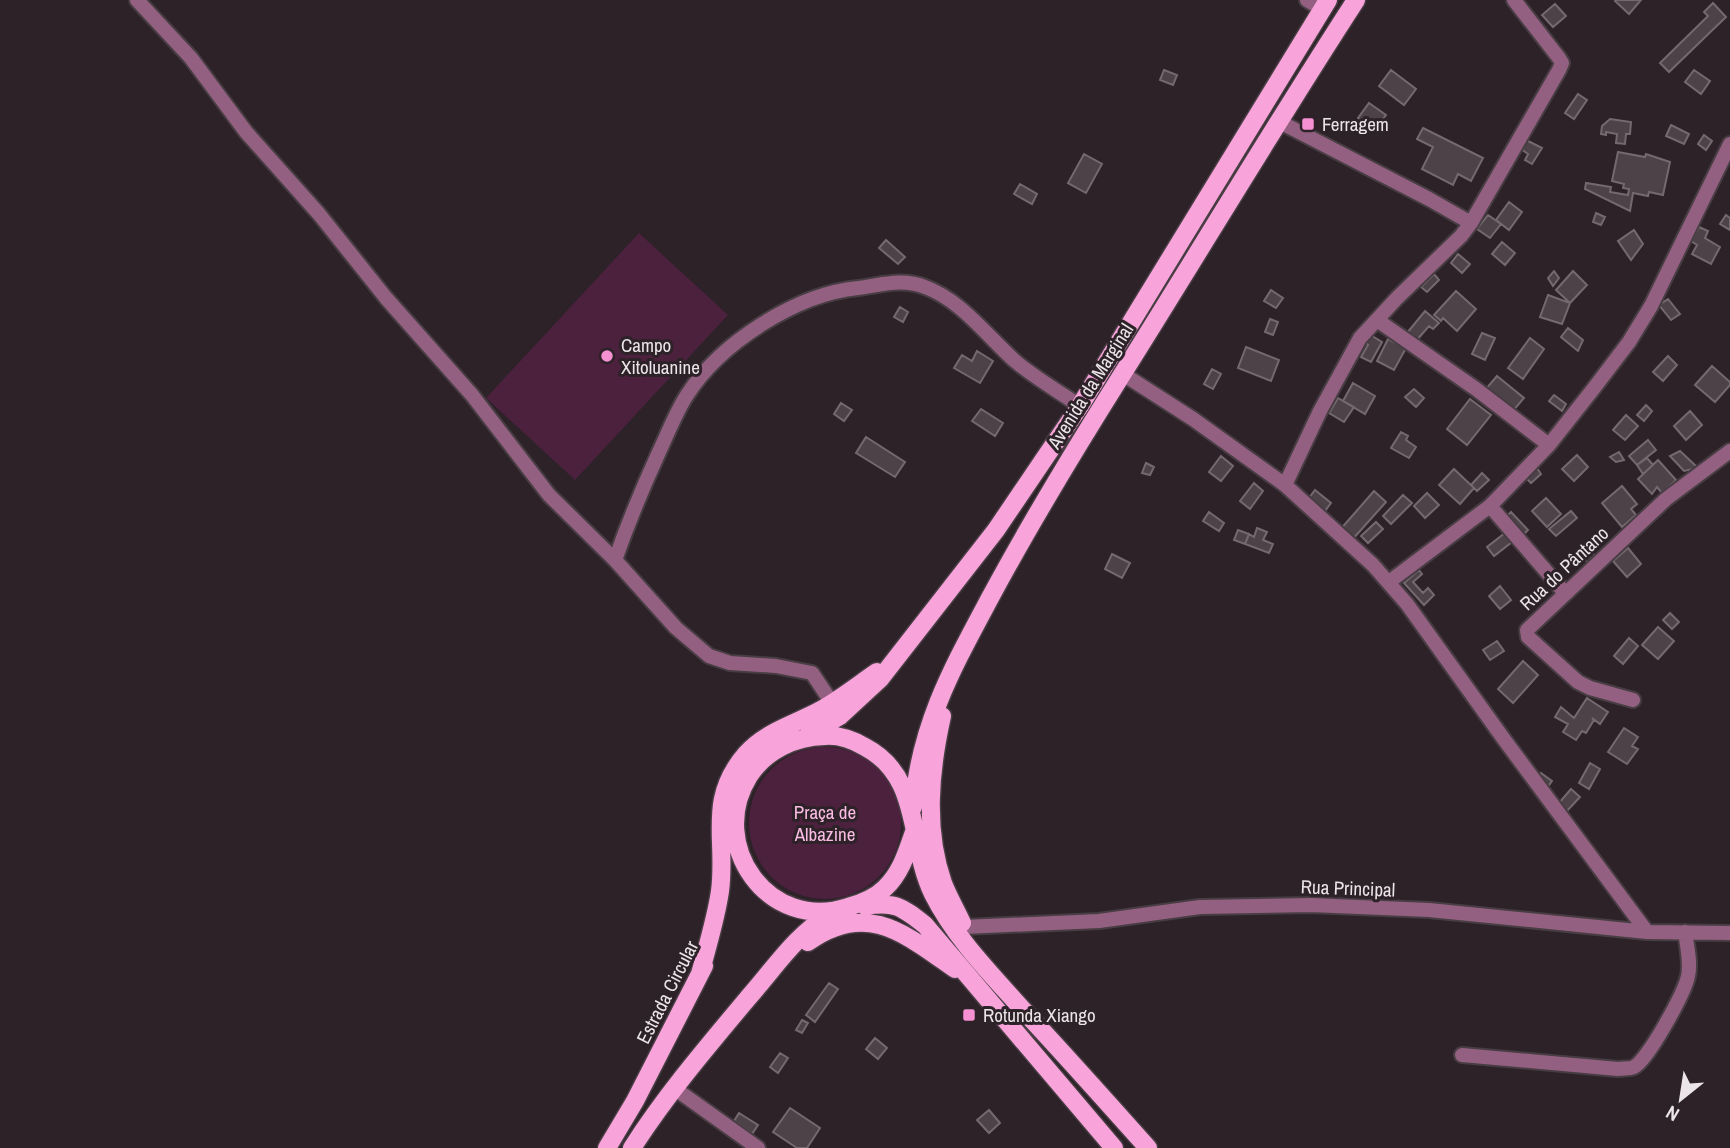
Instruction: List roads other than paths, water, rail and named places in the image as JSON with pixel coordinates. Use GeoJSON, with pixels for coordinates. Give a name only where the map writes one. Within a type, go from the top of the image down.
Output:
{"type":"FeatureCollection","features":[{"type":"Feature","properties":{"kind":"main road","name":"Avenida da Marginal"},"geometry":{"type":"LineString","coordinates":[[913,825],[916,774],[933,713],[953,668],[1020,543],[1077,443],[1356,0]]}},
{"type":"Feature","properties":{"kind":"main road","name":"Avenida da Marginal"},"geometry":{"type":"LineString","coordinates":[[803,737],[841,716],[860,700],[996,530],[1080,406],[1319,3]]}},
{"type":"Feature","properties":{"kind":"main road"},"geometry":{"type":"LineString","coordinates":[[700,974],[721,890],[719,816],[730,778],[746,753],[760,741],[832,703],[896,658]]}},
{"type":"Feature","properties":{"kind":"main road"},"geometry":{"type":"LineString","coordinates":[[953,668],[938,733],[931,787],[935,851],[943,883],[964,927],[1005,989]]}},
{"type":"Feature","properties":{"kind":"main road"},"geometry":{"type":"LineString","coordinates":[[1114,1148],[925,925],[908,911],[887,902],[837,911],[805,911],[782,903],[761,888],[746,868],[736,844],[734,817],[741,789],[756,765],[777,748],[803,737],[829,735],[854,741],[876,753],[894,771],[907,793],[921,864],[934,895],[965,943],[1148,1148]]}},
{"type":"Feature","properties":{"kind":"main road"},"geometry":{"type":"LineString","coordinates":[[632,1148],[674,1088],[797,937],[837,911],[867,901],[886,888],[901,868],[913,825]]}},
{"type":"Feature","properties":{"kind":"main road","name":"Estrada Circular"},"geometry":{"type":"LineString","coordinates":[[607,1148],[635,1101],[700,974],[727,910],[736,844]]}},
{"type":"Feature","properties":{"kind":"main road"},"geometry":{"type":"LineString","coordinates":[[770,973],[822,932],[845,924],[866,922],[887,926],[909,937],[969,979]]}},
{"type":"Feature","properties":{"kind":"street"},"geometry":{"type":"LineString","coordinates":[[137,0],[191,58],[246,132],[472,395],[549,495],[615,560],[676,628],[709,656],[730,663],[807,671],[815,677],[832,703]]}},
{"type":"Feature","properties":{"kind":"street"},"geometry":{"type":"LineString","coordinates":[[1285,485],[1344,363],[1360,338],[1471,223],[1562,63],[1514,0]]}},
{"type":"Feature","properties":{"kind":"street"},"geometry":{"type":"LineString","coordinates":[[1278,121],[1471,223]]}},
{"type":"Feature","properties":{"kind":"street"},"geometry":{"type":"LineString","coordinates":[[1389,582],[1490,506],[1549,445],[1641,324],[1680,250],[1730,144]]}},
{"type":"Feature","properties":{"kind":"street"},"geometry":{"type":"LineString","coordinates":[[615,560],[635,505],[688,393],[713,364],[738,342],[771,318],[814,296],[834,290],[894,282],[908,281],[927,287],[966,314],[1018,364],[1080,406]]}},
{"type":"Feature","properties":{"kind":"street"},"geometry":{"type":"LineString","coordinates":[[1377,320],[1476,389],[1549,445]]}},
{"type":"Feature","properties":{"kind":"street"},"geometry":{"type":"LineString","coordinates":[[1122,374],[1193,419],[1285,485],[1389,582],[1647,932]]}},
{"type":"Feature","properties":{"kind":"street","name":"Rua do Pântano"},"geometry":{"type":"LineString","coordinates":[[1633,700],[1578,682],[1528,637],[1530,626],[1666,499],[1730,451]]}},
{"type":"Feature","properties":{"kind":"street"},"geometry":{"type":"LineString","coordinates":[[1490,506],[1565,593]]}},
{"type":"Feature","properties":{"kind":"street","name":"Rua Principal"},"geometry":{"type":"LineString","coordinates":[[964,927],[1099,920],[1200,907],[1311,905],[1429,910],[1647,932],[1730,933]]}},
{"type":"Feature","properties":{"kind":"street"},"geometry":{"type":"LineString","coordinates":[[1462,1055],[1618,1069],[1633,1067],[1642,1061],[1666,1024],[1686,982],[1689,964],[1685,932]]}},
{"type":"Feature","properties":{"kind":"street"},"geometry":{"type":"LineString","coordinates":[[674,1088],[758,1148]]}},
{"type":"Feature","properties":{"kind":"place","name":"Ferragem"},"geometry":{"type":"Point","coordinates":[1308,124]}},
{"type":"Feature","properties":{"kind":"place","name":"Campo Xitoluanine"},"geometry":{"type":"Point","coordinates":[607,356]}},
{"type":"Feature","properties":{"kind":"place","name":"Rotunda Xiango"},"geometry":{"type":"Point","coordinates":[969,1015]}},
{"type":"Feature","properties":{"kind":"park label","name":"Praça de Albazine"},"geometry":{"type":"Point","coordinates":[825,823]}}]}
